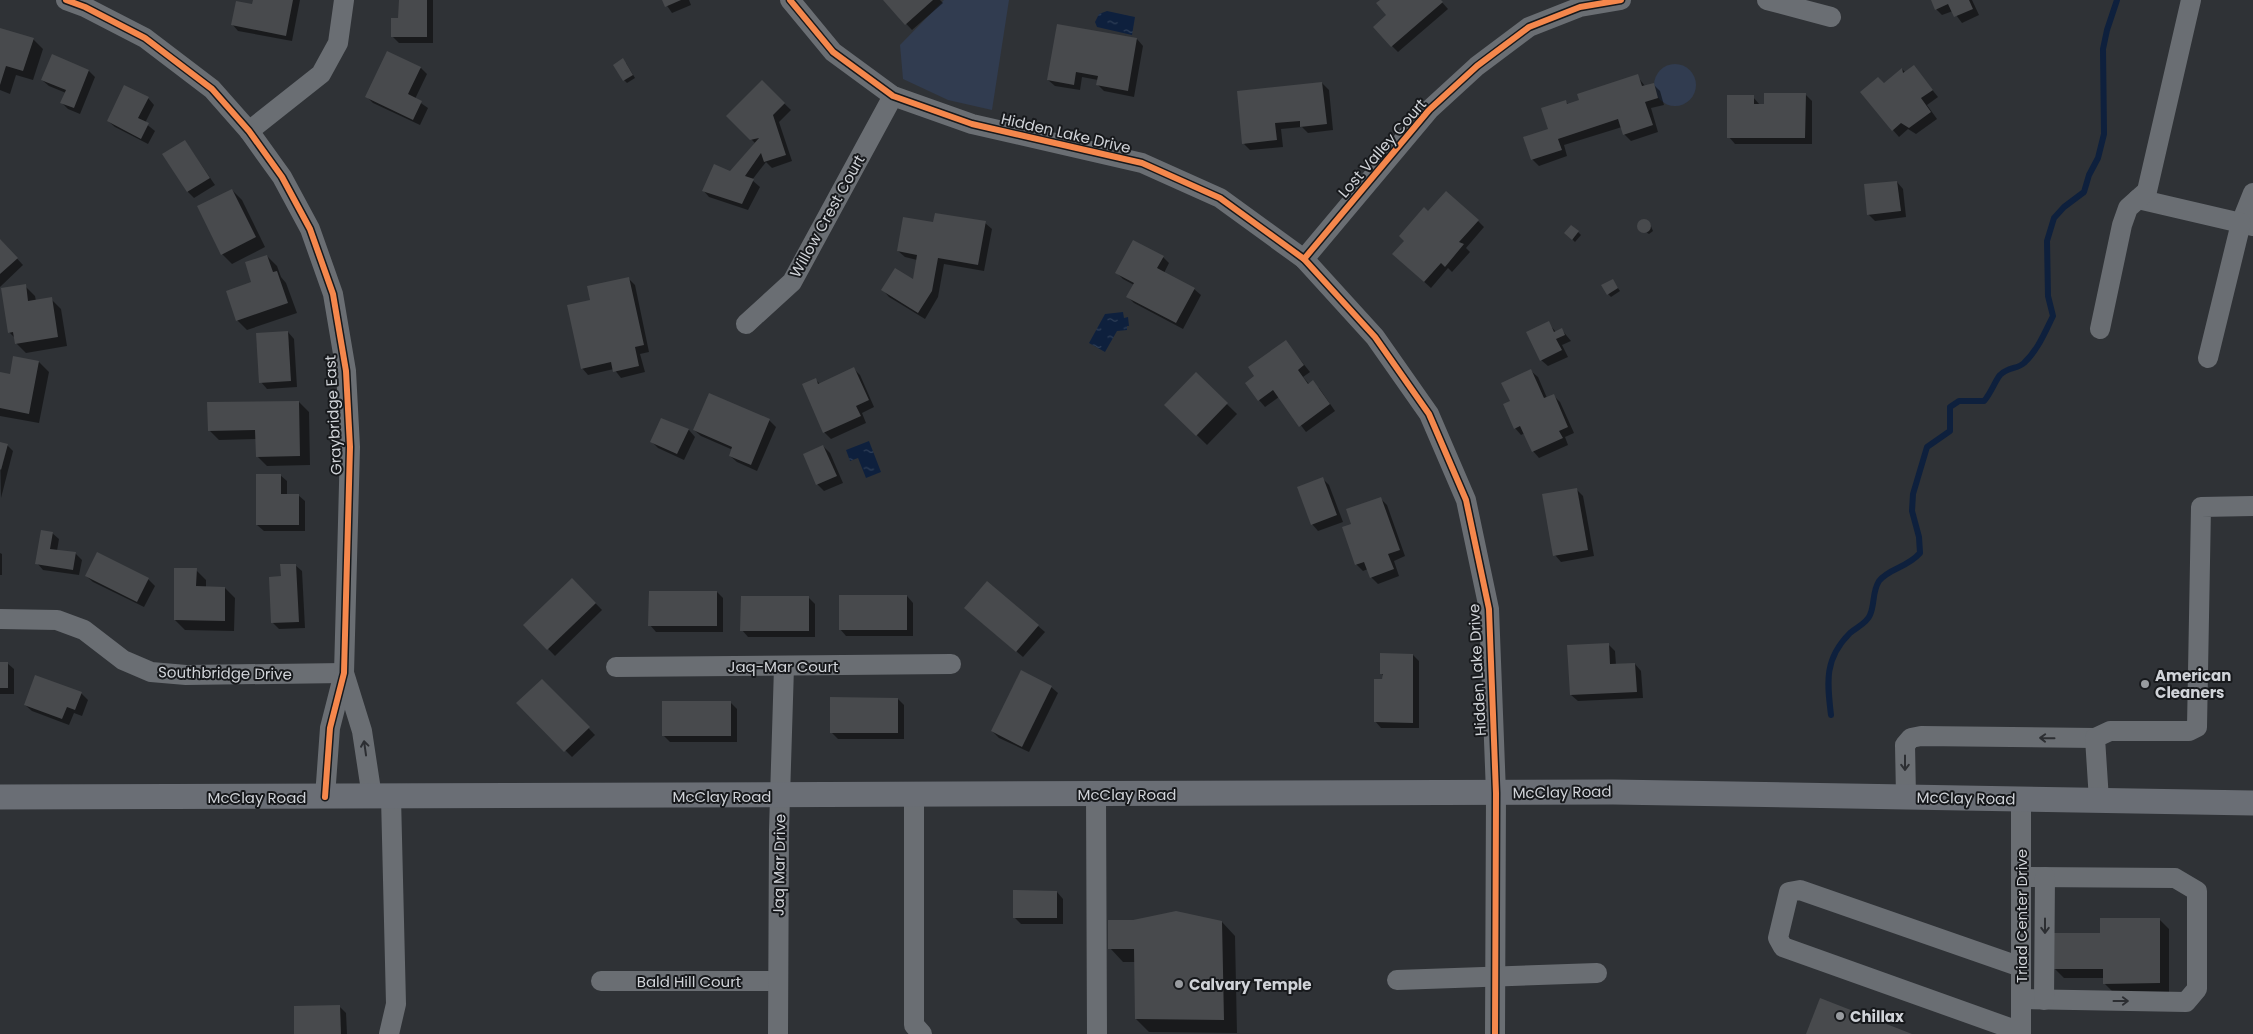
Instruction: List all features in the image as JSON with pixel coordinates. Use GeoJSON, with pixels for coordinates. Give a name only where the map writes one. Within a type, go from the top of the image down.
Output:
{"type":"FeatureCollection","features":[{"type":"Feature","properties":{"kind":"main road","name":"McClay Road"},"geometry":{"type":"LineString","coordinates":[[0,797],[1613,792],[2253,803]]}},
{"type":"Feature","properties":{"kind":"street","name":"Graybridge East"},"geometry":{"type":"LineString","coordinates":[[66,0],[85,6],[144,38],[212,89],[248,131],[282,177],[310,229],[333,294],[346,371],[350,447],[344,673],[330,728],[325,797]]}},
{"type":"Feature","properties":{"kind":"street"},"geometry":{"type":"LineString","coordinates":[[248,131],[321,74],[338,43],[344,0]]}},
{"type":"Feature","properties":{"kind":"street","name":"Hidden Lake Drive"},"geometry":{"type":"LineString","coordinates":[[790,0],[833,52],[893,96],[972,124],[1142,163],[1220,198],[1304,259],[1375,338],[1429,414],[1466,500],[1489,609],[1496,793],[1495,1034]]}},
{"type":"Feature","properties":{"kind":"street","name":"Lost Valley Court"},"geometry":{"type":"LineString","coordinates":[[1304,259],[1429,110],[1477,66],[1529,27],[1580,7],[1621,0]]}},
{"type":"Feature","properties":{"kind":"street"},"geometry":{"type":"LineString","coordinates":[[1767,0],[1831,17]]}},
{"type":"Feature","properties":{"kind":"street"},"geometry":{"type":"LineString","coordinates":[[2100,329],[2122,225],[2128,208],[2147,190],[2191,0]]}},
{"type":"Feature","properties":{"kind":"street","name":"Willow Crest Court"},"geometry":{"type":"LineString","coordinates":[[746,324],[792,282],[893,96]]}},
{"type":"Feature","properties":{"kind":"street"},"geometry":{"type":"LineString","coordinates":[[2208,358],[2247,224],[2253,193]]}},
{"type":"Feature","properties":{"kind":"street"},"geometry":{"type":"LineString","coordinates":[[2138,199],[2247,224]]}},
{"type":"Feature","properties":{"kind":"street"},"geometry":{"type":"LineString","coordinates":[[1906,796],[1905,745],[1911,738],[1921,736],[2095,738],[2110,731],[2189,731],[2197,727],[2201,507],[2253,506]]}},
{"type":"Feature","properties":{"kind":"street","name":"Southbridge Drive"},"geometry":{"type":"LineString","coordinates":[[0,619],[57,620],[84,630],[123,660],[150,672],[186,675],[344,673]]}},
{"type":"Feature","properties":{"kind":"street","name":"Jaq-Mar Court"},"geometry":{"type":"LineString","coordinates":[[616,667],[784,667],[950,664]]}},
{"type":"Feature","properties":{"kind":"street","name":"Jaq Mar Drive"},"geometry":{"type":"LineString","coordinates":[[778,1034],[780,796],[784,667]]}},
{"type":"Feature","properties":{"kind":"street","name":"Graybridge East"},"geometry":{"type":"LineString","coordinates":[[344,673],[381,797],[396,1004],[389,1034]]}},
{"type":"Feature","properties":{"kind":"street"},"geometry":{"type":"LineString","coordinates":[[2095,738],[2099,800]]}},
{"type":"Feature","properties":{"kind":"street"},"geometry":{"type":"LineString","coordinates":[[914,795],[914,1025],[922,1034]]}},
{"type":"Feature","properties":{"kind":"street"},"geometry":{"type":"LineString","coordinates":[[1096,795],[1097,1034]]}},
{"type":"Feature","properties":{"kind":"street","name":"Triad Center Drive"},"geometry":{"type":"LineString","coordinates":[[2021,799],[2021,1033]]}},
{"type":"Feature","properties":{"kind":"street"},"geometry":{"type":"LineString","coordinates":[[2021,877],[2175,878],[2197,891],[2196,989],[2186,1002],[2021,1000]]}},
{"type":"Feature","properties":{"kind":"street"},"geometry":{"type":"LineString","coordinates":[[2044,1000],[2045,877]]}},
{"type":"Feature","properties":{"kind":"street"},"geometry":{"type":"LineString","coordinates":[[2021,966],[1800,890],[1789,892],[1778,938],[1783,947],[1990,1028],[2021,1033]]}},
{"type":"Feature","properties":{"kind":"street"},"geometry":{"type":"LineString","coordinates":[[1397,980],[1597,973]]}},
{"type":"Feature","properties":{"kind":"street","name":"Bald Hill Court"},"geometry":{"type":"LineString","coordinates":[[601,981],[777,981]]}},
{"type":"Feature","properties":{"kind":"shaded area"},"geometry":{"type":"Polygon","coordinates":[[[944,0],[1009,0],[992,110],[948,100],[903,79],[900,45],[944,0]]]}},
{"type":"Feature","properties":{"kind":"shaded area"},"geometry":{"type":"Polygon","coordinates":[[[1675,64],[1690,70],[1696,85],[1690,100],[1675,106],[1660,100],[1654,85],[1660,70],[1675,64]]]}},
{"type":"Feature","properties":{"kind":"water"},"geometry":{"type":"Polygon","coordinates":[[[1107,11],[1135,17],[1132,35],[1097,27],[1095,22],[1099,14],[1107,11]]]}},
{"type":"Feature","properties":{"kind":"water"},"geometry":{"type":"Polygon","coordinates":[[[1123,312],[1124,318],[1128,317],[1129,326],[1127,326],[1127,330],[1117,331],[1105,352],[1089,343],[1105,314],[1123,312]]]}},
{"type":"Feature","properties":{"kind":"water"},"geometry":{"type":"Polygon","coordinates":[[[869,441],[881,472],[866,478],[858,458],[850,461],[846,450],[869,441]]]}},
{"type":"Feature","properties":{"kind":"building"},"geometry":{"type":"Polygon","coordinates":[[[253,0],[293,0],[286,36],[231,25],[236,1],[252,4],[253,0]]]}},
{"type":"Feature","properties":{"kind":"building"},"geometry":{"type":"Polygon","coordinates":[[[399,0],[427,0],[427,37],[391,37],[391,18],[398,18],[399,0]]]}},
{"type":"Feature","properties":{"kind":"building"},"geometry":{"type":"Polygon","coordinates":[[[662,0],[681,0],[665,7],[662,0]]]}},
{"type":"Feature","properties":{"kind":"building"},"geometry":{"type":"Polygon","coordinates":[[[883,0],[933,0],[905,25],[883,0]]]}},
{"type":"Feature","properties":{"kind":"building"},"geometry":{"type":"Polygon","coordinates":[[[1380,0],[1441,0],[1443,2],[1391,47],[1373,27],[1386,15],[1376,3],[1380,0]]]}},
{"type":"Feature","properties":{"kind":"building"},"geometry":{"type":"Polygon","coordinates":[[[1931,0],[1969,0],[1973,9],[1954,17],[1948,4],[1935,10],[1931,0]]]}},
{"type":"Feature","properties":{"kind":"building"},"geometry":{"type":"Polygon","coordinates":[[[1057,24],[1137,38],[1128,91],[1096,85],[1098,76],[1076,72],[1074,85],[1047,80],[1057,24]]]}},
{"type":"Feature","properties":{"kind":"building"},"geometry":{"type":"Polygon","coordinates":[[[0,28],[34,38],[23,71],[6,66],[0,85],[0,28]]]}},
{"type":"Feature","properties":{"kind":"building"},"geometry":{"type":"Polygon","coordinates":[[[387,51],[421,67],[408,94],[422,101],[413,120],[365,97],[387,51]]]}},
{"type":"Feature","properties":{"kind":"building"},"geometry":{"type":"Polygon","coordinates":[[[52,54],[89,70],[74,108],[60,103],[66,90],[41,80],[52,54]]]}},
{"type":"Feature","properties":{"kind":"building"},"geometry":{"type":"Polygon","coordinates":[[[623,58],[633,75],[623,81],[613,65],[623,58]]]}},
{"type":"Feature","properties":{"kind":"building"},"geometry":{"type":"Polygon","coordinates":[[[1914,65],[1933,90],[1921,98],[1931,112],[1909,128],[1901,123],[1892,131],[1860,92],[1878,77],[1884,83],[1902,68],[1903,73],[1914,65]]]}},
{"type":"Feature","properties":{"kind":"building"},"geometry":{"type":"Polygon","coordinates":[[[1638,74],[1642,86],[1654,83],[1658,98],[1645,102],[1653,125],[1623,135],[1618,119],[1558,139],[1562,150],[1531,160],[1523,137],[1548,129],[1541,108],[1566,100],[1567,104],[1579,100],[1577,94],[1638,74]]]}},
{"type":"Feature","properties":{"kind":"building"},"geometry":{"type":"Polygon","coordinates":[[[762,80],[785,103],[773,115],[786,155],[764,162],[761,153],[745,176],[754,179],[742,204],[702,191],[714,164],[730,171],[759,138],[750,140],[726,116],[762,80]]]}},
{"type":"Feature","properties":{"kind":"building"},"geometry":{"type":"Polygon","coordinates":[[[1322,82],[1327,124],[1300,127],[1300,121],[1275,123],[1277,140],[1242,144],[1237,91],[1322,82]]]}},
{"type":"Feature","properties":{"kind":"building"},"geometry":{"type":"Polygon","coordinates":[[[124,85],[149,97],[138,118],[149,123],[141,139],[107,121],[124,85]]]}},
{"type":"Feature","properties":{"kind":"building"},"geometry":{"type":"Polygon","coordinates":[[[1764,93],[1806,93],[1805,138],[1727,138],[1727,95],[1754,95],[1754,104],[1764,104],[1764,93]]]}},
{"type":"Feature","properties":{"kind":"building"},"geometry":{"type":"Polygon","coordinates":[[[185,140],[210,178],[187,192],[162,154],[185,140]]]}},
{"type":"Feature","properties":{"kind":"building"},"geometry":{"type":"Polygon","coordinates":[[[1897,181],[1901,211],[1867,215],[1864,184],[1897,181]]]}},
{"type":"Feature","properties":{"kind":"building"},"geometry":{"type":"Polygon","coordinates":[[[232,189],[256,237],[221,255],[197,206],[232,189]]]}},
{"type":"Feature","properties":{"kind":"building"},"geometry":{"type":"Polygon","coordinates":[[[1446,191],[1479,220],[1459,242],[1464,244],[1445,267],[1441,263],[1424,282],[1392,254],[1404,241],[1399,236],[1424,207],[1428,211],[1446,191]]]}},
{"type":"Feature","properties":{"kind":"building"},"geometry":{"type":"Polygon","coordinates":[[[935,213],[986,221],[978,265],[938,258],[932,291],[918,313],[881,290],[895,268],[913,279],[917,255],[897,251],[903,217],[933,222],[935,213]]]}},
{"type":"Feature","properties":{"kind":"building"},"geometry":{"type":"Polygon","coordinates":[[[1644,219],[1649,221],[1651,226],[1649,231],[1644,233],[1639,231],[1637,226],[1639,221],[1644,219]]]}},
{"type":"Feature","properties":{"kind":"building"},"geometry":{"type":"Polygon","coordinates":[[[1571,225],[1579,231],[1572,240],[1564,233],[1571,225]]]}},
{"type":"Feature","properties":{"kind":"building"},"geometry":{"type":"Polygon","coordinates":[[[0,239],[18,258],[0,274],[0,239]]]}},
{"type":"Feature","properties":{"kind":"building"},"geometry":{"type":"Polygon","coordinates":[[[1133,240],[1164,256],[1157,268],[1195,288],[1176,323],[1126,297],[1134,283],[1115,273],[1133,240]]]}},
{"type":"Feature","properties":{"kind":"building"},"geometry":{"type":"Polygon","coordinates":[[[267,255],[273,272],[277,271],[288,303],[236,321],[226,291],[251,282],[245,262],[267,255]]]}},
{"type":"Feature","properties":{"kind":"building"},"geometry":{"type":"Polygon","coordinates":[[[629,277],[644,345],[635,347],[639,366],[613,372],[611,362],[581,369],[567,305],[590,300],[587,286],[629,277]]]}},
{"type":"Feature","properties":{"kind":"building"},"geometry":{"type":"Polygon","coordinates":[[[1613,279],[1618,288],[1607,295],[1601,285],[1613,279]]]}},
{"type":"Feature","properties":{"kind":"building"},"geometry":{"type":"Polygon","coordinates":[[[26,284],[28,301],[52,297],[58,337],[15,344],[13,332],[8,333],[1,288],[26,284]]]}},
{"type":"Feature","properties":{"kind":"building"},"geometry":{"type":"Polygon","coordinates":[[[1549,321],[1554,332],[1562,328],[1565,335],[1556,339],[1562,350],[1540,361],[1526,332],[1549,321]]]}},
{"type":"Feature","properties":{"kind":"building"},"geometry":{"type":"Polygon","coordinates":[[[288,331],[291,381],[259,383],[256,333],[288,331]]]}},
{"type":"Feature","properties":{"kind":"building"},"geometry":{"type":"Polygon","coordinates":[[[1286,340],[1304,365],[1298,370],[1308,384],[1313,380],[1330,404],[1299,427],[1273,390],[1258,401],[1245,383],[1254,376],[1248,367],[1286,340]]]}},
{"type":"Feature","properties":{"kind":"building"},"geometry":{"type":"Polygon","coordinates":[[[13,356],[39,361],[29,414],[0,408],[0,372],[10,374],[13,356]]]}},
{"type":"Feature","properties":{"kind":"building"},"geometry":{"type":"Polygon","coordinates":[[[854,367],[869,400],[856,406],[861,416],[823,433],[802,384],[816,378],[818,384],[854,367]]]}},
{"type":"Feature","properties":{"kind":"building"},"geometry":{"type":"Polygon","coordinates":[[[1531,369],[1544,398],[1554,394],[1568,427],[1559,431],[1563,438],[1532,452],[1520,426],[1514,429],[1503,404],[1510,401],[1501,383],[1531,369]]]}},
{"type":"Feature","properties":{"kind":"building"},"geometry":{"type":"Polygon","coordinates":[[[1196,372],[1228,403],[1196,436],[1164,405],[1196,372]]]}},
{"type":"Feature","properties":{"kind":"building"},"geometry":{"type":"Polygon","coordinates":[[[709,393],[770,419],[751,465],[729,456],[732,447],[693,430],[709,393]]]}},
{"type":"Feature","properties":{"kind":"building"},"geometry":{"type":"Polygon","coordinates":[[[299,401],[300,456],[256,457],[255,430],[208,431],[207,402],[299,401]]]}},
{"type":"Feature","properties":{"kind":"building"},"geometry":{"type":"Polygon","coordinates":[[[661,418],[689,429],[677,454],[650,442],[661,418]]]}},
{"type":"Feature","properties":{"kind":"building"},"geometry":{"type":"Polygon","coordinates":[[[0,442],[8,444],[1,470],[0,469],[0,442]]]}},
{"type":"Feature","properties":{"kind":"building"},"geometry":{"type":"Polygon","coordinates":[[[823,445],[837,476],[816,485],[803,454],[823,445]]]}},
{"type":"Feature","properties":{"kind":"building"},"geometry":{"type":"Polygon","coordinates":[[[256,474],[281,474],[281,494],[299,494],[299,525],[256,525],[256,474]]]}},
{"type":"Feature","properties":{"kind":"building"},"geometry":{"type":"Polygon","coordinates":[[[1323,477],[1337,515],[1311,525],[1297,487],[1323,477]]]}},
{"type":"Feature","properties":{"kind":"building"},"geometry":{"type":"Polygon","coordinates":[[[1577,488],[1588,550],[1553,556],[1542,494],[1577,488]]]}},
{"type":"Feature","properties":{"kind":"building"},"geometry":{"type":"Polygon","coordinates":[[[1381,497],[1400,550],[1388,554],[1394,569],[1370,578],[1364,562],[1355,565],[1342,527],[1351,524],[1346,509],[1381,497]]]}},
{"type":"Feature","properties":{"kind":"building"},"geometry":{"type":"Polygon","coordinates":[[[41,530],[53,532],[50,549],[76,552],[73,570],[35,564],[41,530]]]}},
{"type":"Feature","properties":{"kind":"building"},"geometry":{"type":"Polygon","coordinates":[[[97,552],[149,578],[137,602],[85,576],[97,552]]]}},
{"type":"Feature","properties":{"kind":"building"},"geometry":{"type":"Polygon","coordinates":[[[280,564],[296,564],[299,622],[271,623],[269,577],[281,576],[280,564]]]}},
{"type":"Feature","properties":{"kind":"building"},"geometry":{"type":"Polygon","coordinates":[[[174,568],[197,568],[196,586],[225,587],[225,621],[174,620],[174,568]]]}},
{"type":"Feature","properties":{"kind":"building"},"geometry":{"type":"Polygon","coordinates":[[[572,578],[596,603],[547,650],[523,625],[572,578]]]}},
{"type":"Feature","properties":{"kind":"building"},"geometry":{"type":"Polygon","coordinates":[[[987,581],[1039,625],[1016,652],[964,608],[987,581]]]}},
{"type":"Feature","properties":{"kind":"building"},"geometry":{"type":"Polygon","coordinates":[[[649,591],[717,591],[717,626],[648,626],[649,591]]]}},
{"type":"Feature","properties":{"kind":"building"},"geometry":{"type":"Polygon","coordinates":[[[839,595],[907,595],[907,630],[839,630],[839,595]]]}},
{"type":"Feature","properties":{"kind":"building"},"geometry":{"type":"Polygon","coordinates":[[[741,596],[809,596],[809,631],[740,631],[741,596]]]}},
{"type":"Feature","properties":{"kind":"building"},"geometry":{"type":"Polygon","coordinates":[[[1609,643],[1610,664],[1635,663],[1637,692],[1570,695],[1567,645],[1609,643]]]}},
{"type":"Feature","properties":{"kind":"building"},"geometry":{"type":"Polygon","coordinates":[[[1380,653],[1413,654],[1413,723],[1374,722],[1374,679],[1382,679],[1383,674],[1380,674],[1380,653]]]}},
{"type":"Feature","properties":{"kind":"building"},"geometry":{"type":"Polygon","coordinates":[[[0,662],[8,662],[8,688],[0,688],[0,662]]]}},
{"type":"Feature","properties":{"kind":"building"},"geometry":{"type":"Polygon","coordinates":[[[1021,670],[1052,686],[1022,747],[991,731],[1021,670]]]}},
{"type":"Feature","properties":{"kind":"building"},"geometry":{"type":"Polygon","coordinates":[[[35,675],[82,692],[75,710],[67,707],[62,719],[24,705],[35,675]]]}},
{"type":"Feature","properties":{"kind":"building"},"geometry":{"type":"Polygon","coordinates":[[[542,679],[590,727],[564,752],[516,703],[542,679]]]}},
{"type":"Feature","properties":{"kind":"building"},"geometry":{"type":"Polygon","coordinates":[[[830,697],[898,698],[898,733],[830,733],[830,697]]]}},
{"type":"Feature","properties":{"kind":"building"},"geometry":{"type":"Polygon","coordinates":[[[662,701],[731,701],[731,736],[662,736],[662,701]]]}},
{"type":"Feature","properties":{"kind":"building"},"geometry":{"type":"Polygon","coordinates":[[[1013,890],[1057,891],[1057,918],[1013,918],[1013,890]]]}},
{"type":"Feature","properties":{"kind":"building","name":"Calvary Temple"},"geometry":{"type":"Polygon","coordinates":[[[1176,911],[1222,921],[1224,1020],[1135,1019],[1134,949],[1108,949],[1108,920],[1133,920],[1176,911]]]}},
{"type":"Feature","properties":{"kind":"building"},"geometry":{"type":"Polygon","coordinates":[[[2100,918],[2160,918],[2160,983],[2103,984],[2103,969],[2053,969],[2053,933],[2100,933],[2100,918]]]}},
{"type":"Feature","properties":{"kind":"building","name":"Chillax"},"geometry":{"type":"Polygon","coordinates":[[[1820,998],[1912,1034],[1806,1034],[1820,998]]]}},
{"type":"Feature","properties":{"kind":"building"},"geometry":{"type":"Polygon","coordinates":[[[340,1005],[341,1034],[294,1034],[294,1006],[340,1005]]]}},
{"type":"Feature","properties":{"kind":"waterway"},"geometry":{"type":"LineString","coordinates":[[1831,715],[1828,681],[1829,671],[1836,652],[1850,633],[1869,618],[1872,611],[1875,589],[1879,581],[1888,573],[1910,562],[1920,553],[1919,537],[1912,511],[1913,494],[1927,447],[1950,431],[1950,407],[1959,401],[1984,401],[2000,375],[2022,365],[2029,358],[2041,341],[2053,316],[2048,296],[2047,241],[2054,218],[2064,207],[2084,192],[2089,175],[2098,158],[2104,134],[2103,49],[2117,0]]}},
{"type":"Feature","properties":{"kind":"cycle path"},"geometry":{"type":"LineString","coordinates":[[66,0],[85,7],[145,38],[212,89],[249,131],[282,177],[310,229],[333,294],[346,371],[350,447],[344,673],[330,728],[325,797]]}},
{"type":"Feature","properties":{"kind":"cycle path"},"geometry":{"type":"LineString","coordinates":[[790,0],[833,52],[893,96],[972,124],[1142,163],[1220,198],[1304,259],[1375,337],[1429,414],[1466,500],[1489,609],[1496,793],[1495,1034]]}},
{"type":"Feature","properties":{"kind":"cycle path"},"geometry":{"type":"LineString","coordinates":[[1304,259],[1429,110],[1477,66],[1529,27],[1580,7],[1621,0]]}},
{"type":"Feature","properties":{"kind":"place","name":"American Cleaners"},"geometry":{"type":"Point","coordinates":[2145,684]}},
{"type":"Feature","properties":{"kind":"place","name":"Calvary Temple"},"geometry":{"type":"Point","coordinates":[1179,984]}},
{"type":"Feature","properties":{"kind":"place","name":"Chillax"},"geometry":{"type":"Point","coordinates":[1840,1016]}}]}
